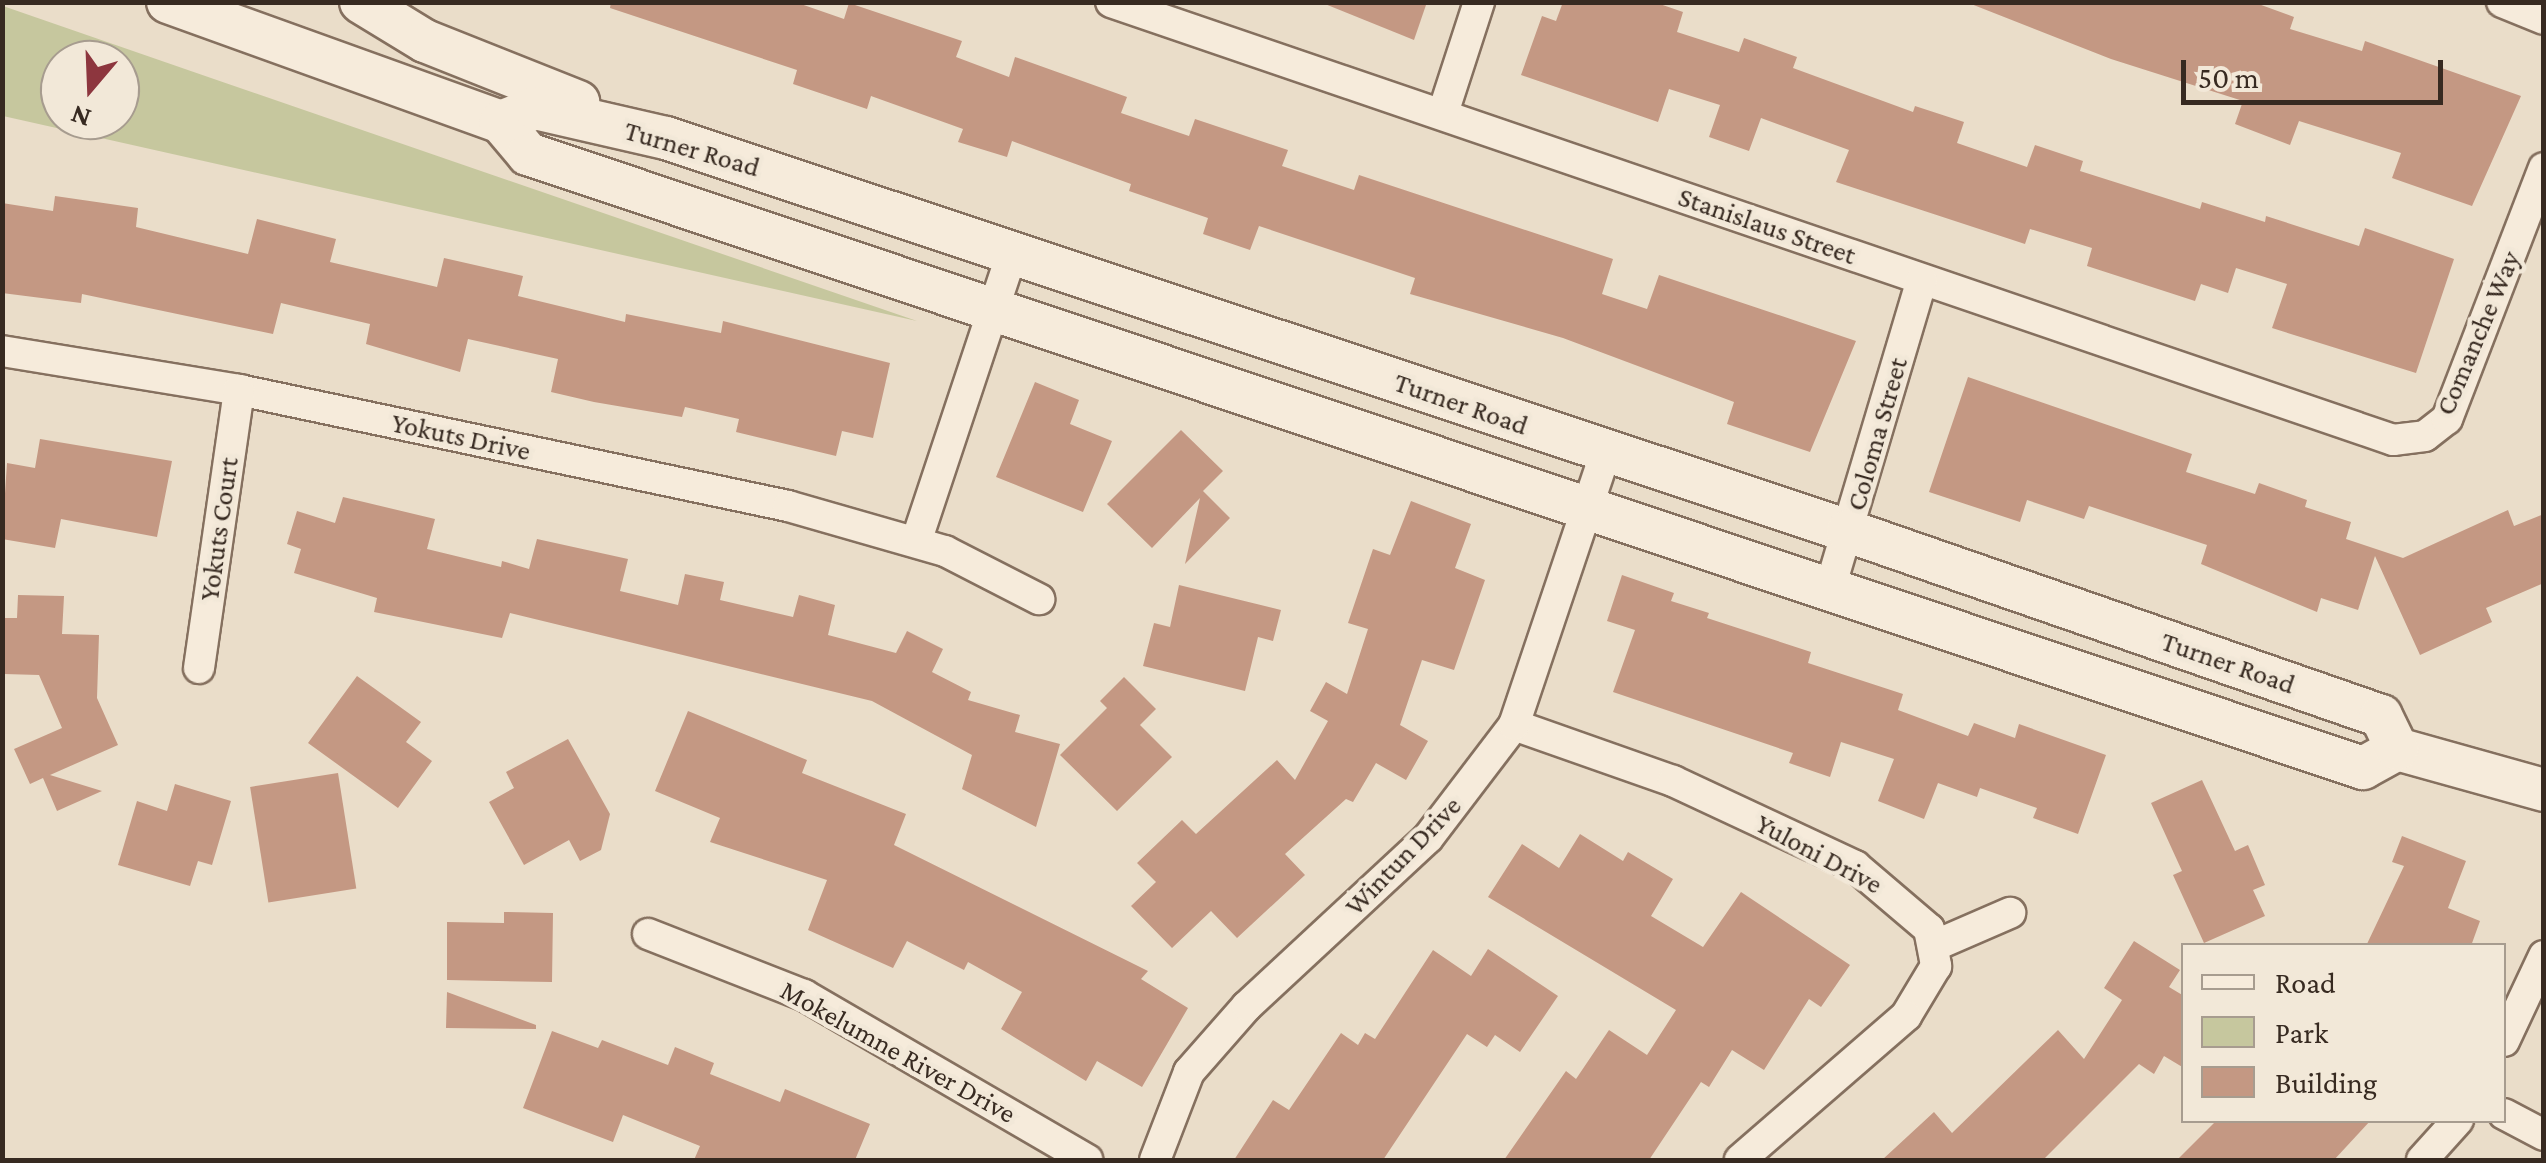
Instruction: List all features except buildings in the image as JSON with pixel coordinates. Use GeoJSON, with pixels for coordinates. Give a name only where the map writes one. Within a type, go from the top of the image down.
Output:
{"type":"FeatureCollection","features":[{"type":"Feature","properties":{"kind":"main road","name":"Turner Road"},"geometry":{"type":"LineString","coordinates":[[168,2],[236,9],[502,122],[528,154],[2363,768],[2396,750],[2381,716],[1848,531],[666,138],[535,108],[502,122]]}},
{"type":"Feature","properties":{"kind":"main road"},"geometry":{"type":"LineString","coordinates":[[361,2],[424,42],[666,138]]}},
{"type":"Feature","properties":{"kind":"main road"},"geometry":{"type":"LineString","coordinates":[[2396,750],[2544,790]]}},
{"type":"Feature","properties":{"kind":"street","name":"Stanislaus Street"},"geometry":{"type":"LineString","coordinates":[[1111,2],[2393,440],[2425,436]]}},
{"type":"Feature","properties":{"kind":"street"},"geometry":{"type":"LineString","coordinates":[[1443,113],[1479,2]]}},
{"type":"Feature","properties":{"kind":"street"},"geometry":{"type":"LineString","coordinates":[[2502,2],[2544,19]]}},
{"type":"Feature","properties":{"kind":"street","name":"Comanche Way"},"geometry":{"type":"LineString","coordinates":[[2425,436],[2447,419],[2544,168]]}},
{"type":"Feature","properties":{"kind":"street"},"geometry":{"type":"LineString","coordinates":[[916,542],[1012,253]]}},
{"type":"Feature","properties":{"kind":"street","name":"Coloma Street"},"geometry":{"type":"LineString","coordinates":[[1830,588],[1922,280]]}},
{"type":"Feature","properties":{"kind":"street","name":"Yokuts Drive"},"geometry":{"type":"LineString","coordinates":[[2,351],[239,390],[788,506],[916,542],[1039,599]]}},
{"type":"Feature","properties":{"kind":"street","name":"Yokuts Court"},"geometry":{"type":"LineString","coordinates":[[198,668],[239,390]]}},
{"type":"Feature","properties":{"kind":"street","name":"Wintun Drive"},"geometry":{"type":"LineString","coordinates":[[1155,1160],[1189,1072],[1247,1006],[1428,838],[1514,725],[1606,452]]}},
{"type":"Feature","properties":{"kind":"street","name":"Yuloni Drive"},"geometry":{"type":"LineString","coordinates":[[1514,725],[1673,780],[1855,866],[1897,895],[1936,945]]}},
{"type":"Feature","properties":{"kind":"street"},"geometry":{"type":"LineString","coordinates":[[1740,1160],[1906,1016],[1930,983],[1936,945],[2010,913]]}},
{"type":"Feature","properties":{"kind":"street","name":"Mokelumne River Drive"},"geometry":{"type":"LineString","coordinates":[[648,934],[804,995],[1086,1160]]}},
{"type":"Feature","properties":{"kind":"street"},"geometry":{"type":"LineString","coordinates":[[2506,1036],[2544,956]]}},
{"type":"Feature","properties":{"kind":"street"},"geometry":{"type":"LineString","coordinates":[[2506,1115],[2544,1135]]}},
{"type":"Feature","properties":{"kind":"street"},"geometry":{"type":"LineString","coordinates":[[2422,1160],[2455,1123]]}},
{"type":"Feature","properties":{"kind":"green space"},"geometry":{"type":"Polygon","coordinates":[[[3,6],[102,40],[40,40],[40,124],[3,116],[3,6]]]}},
{"type":"Feature","properties":{"kind":"green space"},"geometry":{"type":"Polygon","coordinates":[[[140,53],[917,321],[110,140],[140,140],[140,53]]]}}]}
